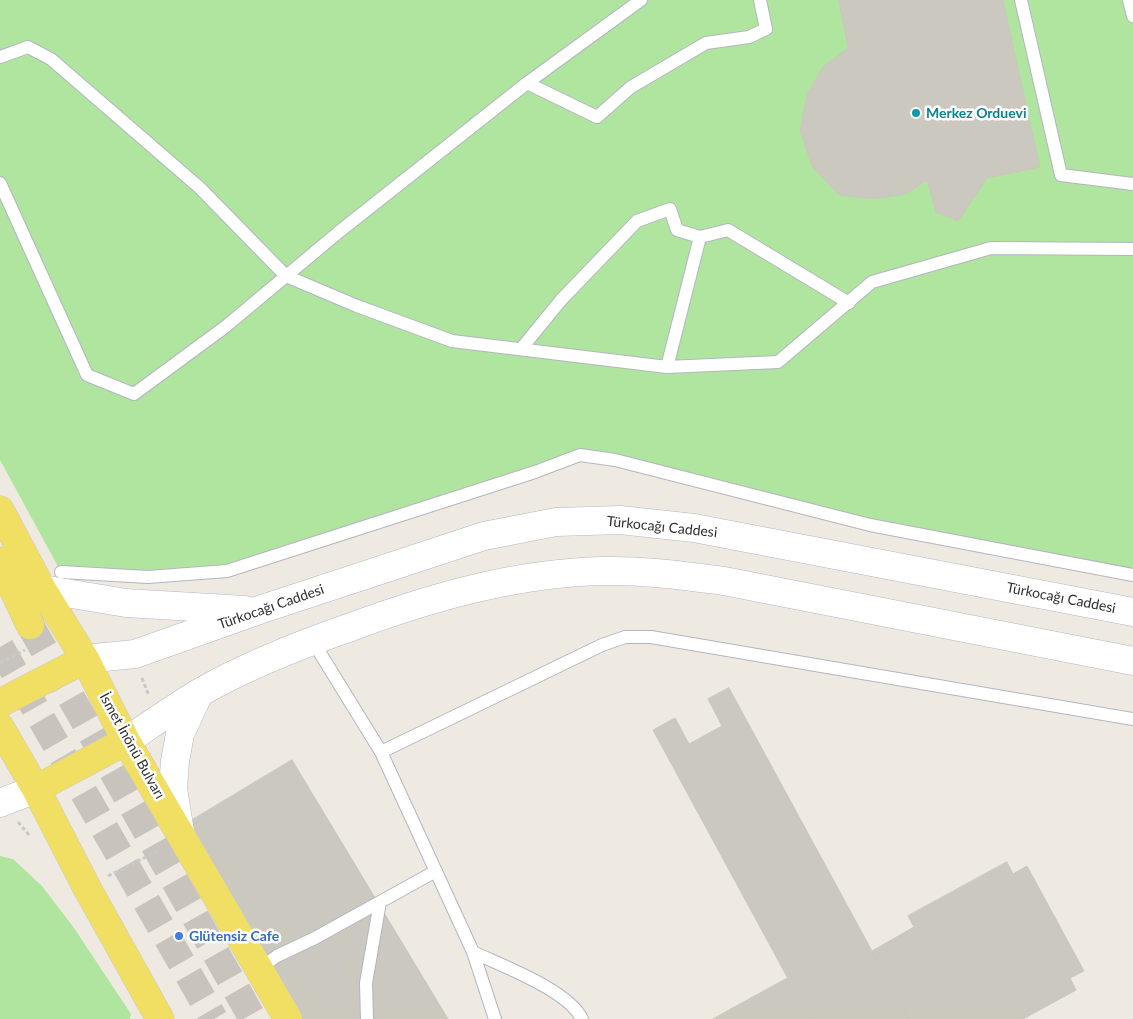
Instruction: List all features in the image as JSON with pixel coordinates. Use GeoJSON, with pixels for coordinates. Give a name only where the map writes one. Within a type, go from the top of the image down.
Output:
{"type":"FeatureCollection","features":[{"type":"Feature","properties":{"kind":"main road","name":"İsmet İnönü Bulvarı"},"geometry":{"type":"LineString","coordinates":[[0,510],[52,580],[85,659],[126,741],[170,841],[258,969],[288,1019]]}},
{"type":"Feature","properties":{"kind":"main road","name":"Türkocağı Caddesi"},"geometry":{"type":"LineString","coordinates":[[85,659],[134,654],[259,610],[484,536],[556,522],[620,520],[694,528],[777,542],[1133,612]]}},
{"type":"Feature","properties":{"kind":"main road"},"geometry":{"type":"LineString","coordinates":[[0,561],[30,625]]}},
{"type":"Feature","properties":{"kind":"main road"},"geometry":{"type":"LineString","coordinates":[[0,803],[36,789],[126,741],[199,693],[312,640],[383,615],[473,588],[535,576],[604,571],[665,574],[724,582],[1133,661]]}},
{"type":"Feature","properties":{"kind":"main road"},"geometry":{"type":"LineString","coordinates":[[52,580],[126,603],[259,610]]}},
{"type":"Feature","properties":{"kind":"main road"},"geometry":{"type":"LineString","coordinates":[[0,703],[85,659]]}},
{"type":"Feature","properties":{"kind":"main road"},"geometry":{"type":"LineString","coordinates":[[170,841],[175,761],[180,734],[199,693]]}},
{"type":"Feature","properties":{"kind":"main road"},"geometry":{"type":"LineString","coordinates":[[0,727],[36,789],[87,888],[160,1019]]}},
{"type":"Feature","properties":{"kind":"lane"},"geometry":{"type":"LineString","coordinates":[[0,183],[87,376],[134,394],[225,327],[340,231],[527,82],[641,0]]}},
{"type":"Feature","properties":{"kind":"lane"},"geometry":{"type":"LineString","coordinates":[[527,82],[597,117],[631,87],[706,43],[749,37],[766,29],[760,0]]}},
{"type":"Feature","properties":{"kind":"lane"},"geometry":{"type":"LineString","coordinates":[[1020,0],[1061,175],[1133,184]]}},
{"type":"Feature","properties":{"kind":"lane"},"geometry":{"type":"LineString","coordinates":[[1129,0],[1133,16]]}},
{"type":"Feature","properties":{"kind":"lane"},"geometry":{"type":"LineString","coordinates":[[0,57],[28,47],[51,59],[200,188],[286,276],[357,306],[452,341],[667,367],[778,362],[872,282],[991,248],[1133,249]]}},
{"type":"Feature","properties":{"kind":"lane"},"geometry":{"type":"LineString","coordinates":[[521,349],[561,300],[637,221],[670,210],[677,230],[700,237],[728,230],[848,302]]}},
{"type":"Feature","properties":{"kind":"lane"},"geometry":{"type":"LineString","coordinates":[[667,367],[700,237]]}},
{"type":"Feature","properties":{"kind":"lane"},"geometry":{"type":"LineString","coordinates":[[52,580],[148,577],[227,570],[535,472],[580,455],[615,460],[870,524],[1133,575]]}},
{"type":"Feature","properties":{"kind":"lane"},"geometry":{"type":"LineString","coordinates":[[381,752],[602,645],[625,637],[651,637],[1133,719]]}},
{"type":"Feature","properties":{"kind":"lane"},"geometry":{"type":"LineString","coordinates":[[312,640],[381,752],[473,952],[495,1019]]}},
{"type":"Feature","properties":{"kind":"lane"},"geometry":{"type":"LineString","coordinates":[[258,969],[277,956],[436,871]]}},
{"type":"Feature","properties":{"kind":"lane"},"geometry":{"type":"LineString","coordinates":[[367,1019],[366,983],[380,902]]}},
{"type":"Feature","properties":{"kind":"lane"},"geometry":{"type":"LineString","coordinates":[[473,952],[530,979],[558,995],[580,1014],[582,1019]]}},
{"type":"Feature","properties":{"kind":"path"},"geometry":{"type":"LineString","coordinates":[[140,676],[152,701]]}},
{"type":"Feature","properties":{"kind":"path"},"geometry":{"type":"LineString","coordinates":[[107,876],[170,841]]}},
{"type":"Feature","properties":{"kind":"path"},"geometry":{"type":"LineString","coordinates":[[323,949],[352,998]]}},
{"type":"Feature","properties":{"kind":"green space"},"geometry":{"type":"Polygon","coordinates":[[[0,0],[1133,0],[1133,575],[870,525],[580,455],[227,571],[61,572],[0,460],[0,0]]]}},
{"type":"Feature","properties":{"kind":"green space"},"geometry":{"type":"Polygon","coordinates":[[[0,856],[13,859],[42,886],[74,928],[131,1014],[130,1019],[0,1019],[0,856]]]}},
{"type":"Feature","properties":{"kind":"building","name":"Merkez Orduevi"},"geometry":{"type":"Polygon","coordinates":[[[839,0],[1003,0],[1040,167],[987,178],[958,221],[936,212],[927,180],[906,194],[873,199],[839,195],[812,166],[800,130],[807,95],[822,68],[848,48],[839,0]]]}},
{"type":"Feature","properties":{"kind":"building"},"geometry":{"type":"Polygon","coordinates":[[[729,688],[909,1019],[810,1019],[653,730],[675,718],[689,744],[722,726],[708,699],[729,688]]]}},
{"type":"Feature","properties":{"kind":"building"},"geometry":{"type":"Polygon","coordinates":[[[292,760],[448,1019],[300,1019],[184,825],[292,760]]]}},
{"type":"Feature","properties":{"kind":"building"},"geometry":{"type":"Polygon","coordinates":[[[1007,862],[1013,874],[1027,866],[1084,971],[1070,978],[1076,990],[1023,1019],[909,1019],[872,951],[914,927],[908,916],[1007,862]]]}},
{"type":"Feature","properties":{"kind":"building"},"geometry":{"type":"Polygon","coordinates":[[[788,978],[810,1019],[713,1019],[788,978]]]}},
{"type":"Feature","properties":{"kind":"tunnel"},"geometry":{"type":"LineString","coordinates":[[30,625],[253,1019]]}},
{"type":"Feature","properties":{"kind":"tunnel"},"geometry":{"type":"LineString","coordinates":[[0,647],[214,1019]]}},
{"type":"Feature","properties":{"kind":"place","name":"Merkez Orduevi"},"geometry":{"type":"Point","coordinates":[916,113]}},
{"type":"Feature","properties":{"kind":"place","name":"Glütensiz Cafe"},"geometry":{"type":"Point","coordinates":[179,936]}}]}
